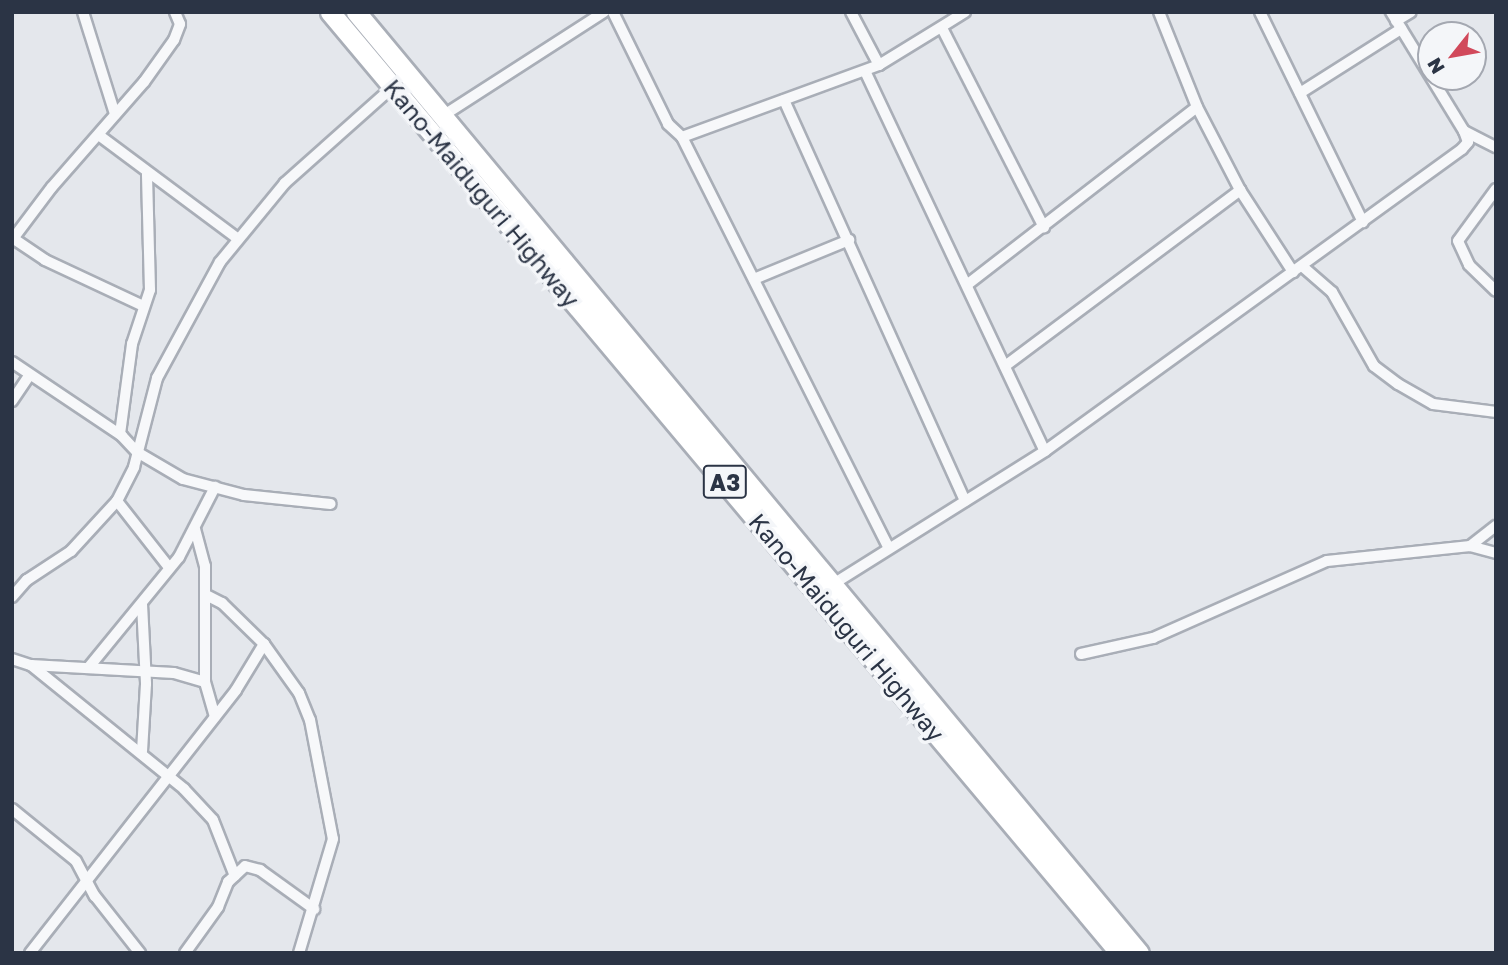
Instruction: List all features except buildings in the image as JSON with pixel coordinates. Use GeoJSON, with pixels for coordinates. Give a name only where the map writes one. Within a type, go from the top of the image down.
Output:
{"type":"FeatureCollection","features":[{"type":"Feature","properties":{"kind":"highway","name":"Kano-Maiduguri Highway"},"geometry":{"type":"LineString","coordinates":[[330,12],[394,86],[435,123]]}},
{"type":"Feature","properties":{"kind":"highway","name":"Kano-Maiduguri Highway"},"geometry":{"type":"LineString","coordinates":[[356,12],[435,123],[825,589],[1139,953]]}},
{"type":"Feature","properties":{"kind":"highway","name":"Kano-Maiduguri Highway"},"geometry":{"type":"LineString","coordinates":[[825,589],[1120,953]]}},
{"type":"Feature","properties":{"kind":"street"},"geometry":{"type":"LineString","coordinates":[[82,12],[115,114]]}},
{"type":"Feature","properties":{"kind":"street"},"geometry":{"type":"LineString","coordinates":[[143,306],[45,260],[13,239],[52,187],[100,136],[174,40],[180,24],[175,12]]}},
{"type":"Feature","properties":{"kind":"street"},"geometry":{"type":"LineString","coordinates":[[435,123],[604,12]]}},
{"type":"Feature","properties":{"kind":"street"},"geometry":{"type":"LineString","coordinates":[[613,12],[668,124],[682,137],[888,547]]}},
{"type":"Feature","properties":{"kind":"street"},"geometry":{"type":"LineString","coordinates":[[851,12],[879,65]]}},
{"type":"Feature","properties":{"kind":"street"},"geometry":{"type":"LineString","coordinates":[[682,137],[879,65],[965,12]]}},
{"type":"Feature","properties":{"kind":"street"},"geometry":{"type":"LineString","coordinates":[[1159,12],[1197,107],[1240,190],[1298,269],[1332,292],[1374,366],[1398,384],[1433,404],[1496,412]]}},
{"type":"Feature","properties":{"kind":"street"},"geometry":{"type":"LineString","coordinates":[[1260,12],[1363,222]]}},
{"type":"Feature","properties":{"kind":"street"},"geometry":{"type":"LineString","coordinates":[[1300,93],[1411,12]]}},
{"type":"Feature","properties":{"kind":"street"},"geometry":{"type":"LineString","coordinates":[[825,589],[888,547],[1045,451],[1462,149],[1468,142],[1464,131],[1396,21]]}},
{"type":"Feature","properties":{"kind":"street"},"geometry":{"type":"LineString","coordinates":[[942,27],[1044,227]]}},
{"type":"Feature","properties":{"kind":"street"},"geometry":{"type":"LineString","coordinates":[[864,71],[968,284],[1045,451]]}},
{"type":"Feature","properties":{"kind":"street"},"geometry":{"type":"LineString","coordinates":[[12,597],[27,580],[71,551],[117,501],[136,452],[157,378],[220,262],[285,183],[394,86]]}},
{"type":"Feature","properties":{"kind":"street"},"geometry":{"type":"LineString","coordinates":[[784,100],[965,500]]}},
{"type":"Feature","properties":{"kind":"street"},"geometry":{"type":"LineString","coordinates":[[968,284],[1197,107]]}},
{"type":"Feature","properties":{"kind":"street"},"geometry":{"type":"LineString","coordinates":[[1464,131],[1496,147]]}},
{"type":"Feature","properties":{"kind":"street"},"geometry":{"type":"LineString","coordinates":[[100,136],[147,174],[238,239]]}},
{"type":"Feature","properties":{"kind":"street"},"geometry":{"type":"LineString","coordinates":[[120,434],[132,344],[152,268],[147,174]]}},
{"type":"Feature","properties":{"kind":"street"},"geometry":{"type":"LineString","coordinates":[[1496,189],[1458,241],[1469,265],[1496,291]]}},
{"type":"Feature","properties":{"kind":"street"},"geometry":{"type":"LineString","coordinates":[[1005,366],[1240,190]]}},
{"type":"Feature","properties":{"kind":"street"},"geometry":{"type":"LineString","coordinates":[[754,279],[849,240]]}},
{"type":"Feature","properties":{"kind":"street"},"geometry":{"type":"LineString","coordinates":[[12,362],[29,376],[120,434],[136,452],[183,479],[297,503],[331,504]]}},
{"type":"Feature","properties":{"kind":"street"},"geometry":{"type":"LineString","coordinates":[[12,401],[29,376]]}},
{"type":"Feature","properties":{"kind":"street"},"geometry":{"type":"LineString","coordinates":[[89,667],[142,604],[168,566],[179,557],[215,487]]}},
{"type":"Feature","properties":{"kind":"street"},"geometry":{"type":"LineString","coordinates":[[117,501],[168,566]]}},
{"type":"Feature","properties":{"kind":"street"},"geometry":{"type":"LineString","coordinates":[[1471,545],[1496,526]]}},
{"type":"Feature","properties":{"kind":"street"},"geometry":{"type":"LineString","coordinates":[[195,529],[208,596],[205,682],[215,717]]}},
{"type":"Feature","properties":{"kind":"street"},"geometry":{"type":"LineString","coordinates":[[1081,654],[1153,638],[1327,561],[1471,545],[1496,553]]}},
{"type":"Feature","properties":{"kind":"street"},"geometry":{"type":"LineString","coordinates":[[208,596],[222,603],[264,644],[299,693],[321,768],[333,839],[299,953]]}},
{"type":"Feature","properties":{"kind":"street"},"geometry":{"type":"LineString","coordinates":[[142,604],[145,671],[142,751]]}},
{"type":"Feature","properties":{"kind":"street"},"geometry":{"type":"LineString","coordinates":[[33,952],[85,877],[215,717],[264,644]]}},
{"type":"Feature","properties":{"kind":"street"},"geometry":{"type":"LineString","coordinates":[[12,659],[31,665],[145,671],[205,682]]}},
{"type":"Feature","properties":{"kind":"street"},"geometry":{"type":"LineString","coordinates":[[31,665],[169,773],[213,820],[235,876]]}},
{"type":"Feature","properties":{"kind":"street"},"geometry":{"type":"LineString","coordinates":[[12,809],[76,860],[85,877],[140,953]]}},
{"type":"Feature","properties":{"kind":"street"},"geometry":{"type":"LineString","coordinates":[[185,953],[235,876],[245,866],[260,870],[314,909]]}}]}
